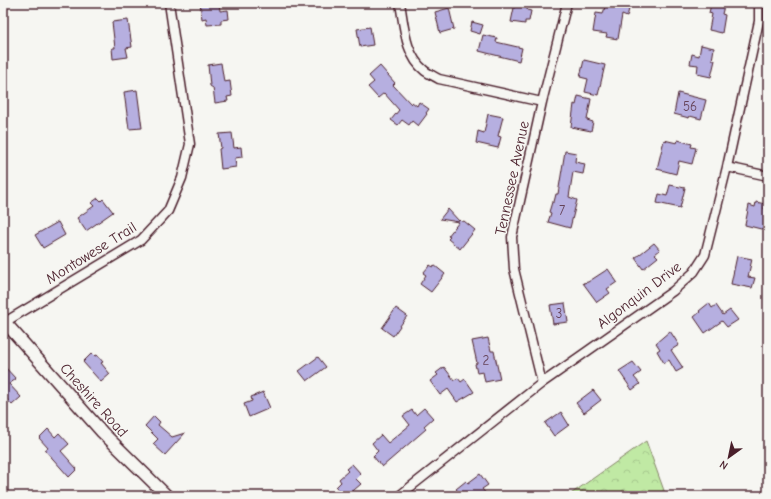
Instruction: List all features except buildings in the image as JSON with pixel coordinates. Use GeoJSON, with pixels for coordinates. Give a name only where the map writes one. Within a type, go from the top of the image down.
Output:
{"type":"FeatureCollection","features":[{"type":"Feature","properties":{"kind":"street","name":"Montowese Trail"},"geometry":{"type":"LineString","coordinates":[[4,321],[141,240],[168,211],[182,178],[190,144],[169,3]]}},
{"type":"Feature","properties":{"kind":"street"},"geometry":{"type":"LineString","coordinates":[[400,3],[407,40],[413,57],[424,70],[439,78],[542,102]]}},
{"type":"Feature","properties":{"kind":"street","name":"Tennessee Avenue"},"geometry":{"type":"LineString","coordinates":[[542,383],[514,269],[512,237],[542,102],[567,3]]}},
{"type":"Feature","properties":{"kind":"street","name":"Algonquin Drive"},"geometry":{"type":"LineString","coordinates":[[399,496],[542,383],[673,291],[694,272],[704,255],[727,167],[759,21],[759,3]]}},
{"type":"Feature","properties":{"kind":"street"},"geometry":{"type":"LineString","coordinates":[[727,167],[768,176]]}},
{"type":"Feature","properties":{"kind":"street","name":"Cheshire Road"},"geometry":{"type":"LineString","coordinates":[[4,321],[102,432],[167,496]]}},
{"type":"Feature","properties":{"kind":"green space"},"geometry":{"type":"Polygon","coordinates":[[[646,441],[666,496],[568,496],[646,441]]]}}]}
